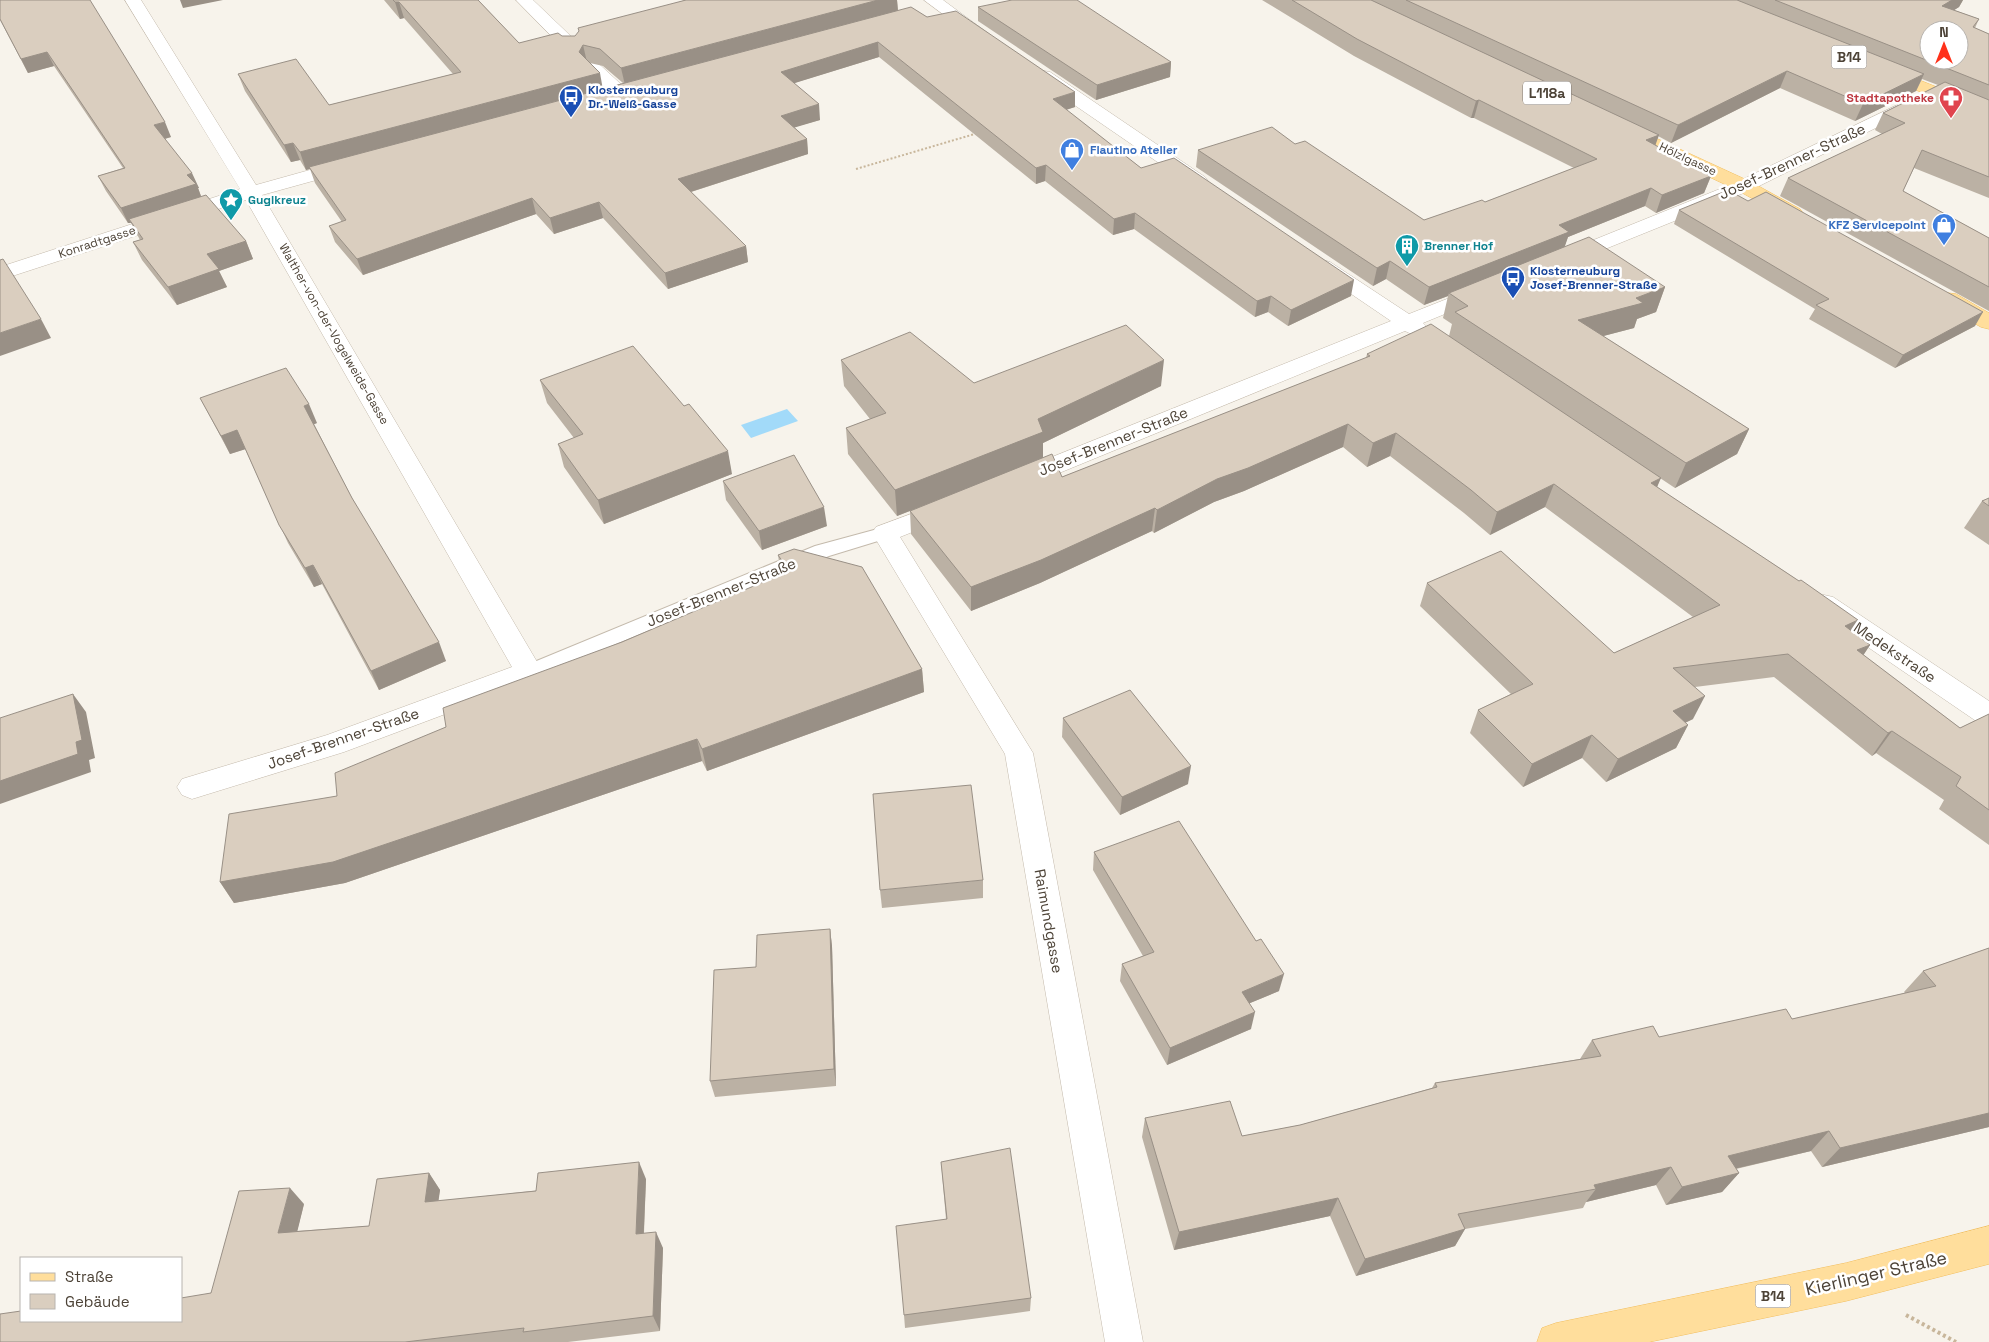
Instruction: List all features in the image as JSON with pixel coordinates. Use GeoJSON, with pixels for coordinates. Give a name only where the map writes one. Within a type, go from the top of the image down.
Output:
{"type":"FeatureCollection","features":[{"type":"Feature","properties":{"kind":"main road","name":"B14"},"geometry":{"type":"LineString","coordinates":[[1872,66],[1989,114]]}},
{"type":"Feature","properties":{"kind":"main road","name":"Hölzlgasse"},"geometry":{"type":"LineString","coordinates":[[1610,122],[1744,186],[1809,222]]}},
{"type":"Feature","properties":{"kind":"main road"},"geometry":{"type":"LineString","coordinates":[[1931,290],[1989,322]]}},
{"type":"Feature","properties":{"kind":"main road","name":"Kierlinger Straße"},"geometry":{"type":"LineString","coordinates":[[1556,1342],[1846,1282],[1989,1245]]}},
{"type":"Feature","properties":{"kind":"street","name":"Walther-von-der-Vogelweide-Gasse"},"geometry":{"type":"LineString","coordinates":[[133,0],[251,192],[529,672]]}},
{"type":"Feature","properties":{"kind":"street"},"geometry":{"type":"LineString","coordinates":[[524,0],[572,47]]}},
{"type":"Feature","properties":{"kind":"street"},"geometry":{"type":"LineString","coordinates":[[939,5],[999,46]]}},
{"type":"Feature","properties":{"kind":"street"},"geometry":{"type":"LineString","coordinates":[[593,68],[610,95],[638,88]]}},
{"type":"Feature","properties":{"kind":"street"},"geometry":{"type":"LineString","coordinates":[[1032,68],[1212,190]]}},
{"type":"Feature","properties":{"kind":"street","name":"Josef-Brenner-Straße"},"geometry":{"type":"LineString","coordinates":[[1551,264],[1744,186],[1935,91]]}},
{"type":"Feature","properties":{"kind":"street","name":"Konradtgasse"},"geometry":{"type":"LineString","coordinates":[[0,274],[251,192],[366,160]]}},
{"type":"Feature","properties":{"kind":"street"},"geometry":{"type":"LineString","coordinates":[[1310,257],[1440,345]]}},
{"type":"Feature","properties":{"kind":"street","name":"Josef-Brenner-Straße"},"geometry":{"type":"LineString","coordinates":[[1004,485],[1496,286]]}},
{"type":"Feature","properties":{"kind":"street","name":"Josef-Brenner-Straße"},"geometry":{"type":"LineString","coordinates":[[885,533],[968,500]]}},
{"type":"Feature","properties":{"kind":"street","name":"Raimundgasse"},"geometry":{"type":"LineString","coordinates":[[885,533],[1019,753],[1124,1342]]}},
{"type":"Feature","properties":{"kind":"street","name":"Medekstraße"},"geometry":{"type":"LineString","coordinates":[[1809,594],[1989,715]]}},
{"type":"Feature","properties":{"kind":"street","name":"Josef-Brenner-Straße"},"geometry":{"type":"LineString","coordinates":[[192,787],[334,744],[529,672]]}},
{"type":"Feature","properties":{"kind":"lane","name":"Josef-Brenner-Straße"},"geometry":{"type":"LineString","coordinates":[[529,672],[822,551],[885,533]]}},
{"type":"Feature","properties":{"kind":"path"},"geometry":{"type":"LineString","coordinates":[[856,170],[980,132]]}},
{"type":"Feature","properties":{"kind":"water"},"geometry":{"type":"Polygon","coordinates":[[[787,409],[798,421],[751,438],[741,425],[787,409]]]}},
{"type":"Feature","properties":{"kind":"building"},"geometry":{"type":"Polygon","coordinates":[[[0,0],[90,0],[165,122],[154,125],[192,173],[187,175],[196,184],[121,208],[98,176],[125,168],[47,52],[21,59],[0,19],[0,0]]]}},
{"type":"Feature","properties":{"kind":"building"},"geometry":{"type":"Polygon","coordinates":[[[393,0],[478,0],[519,43],[558,33],[562,36],[575,36],[579,31],[578,28],[686,0],[878,0],[621,68],[600,49],[583,45],[579,52],[600,73],[300,152],[293,143],[284,145],[238,74],[296,59],[329,105],[461,72],[399,2],[393,0]]]}},
{"type":"Feature","properties":{"kind":"building"},"geometry":{"type":"Polygon","coordinates":[[[1012,0],[1077,0],[1171,62],[1097,85],[978,7],[1012,0]]]}},
{"type":"Feature","properties":{"kind":"building"},"geometry":{"type":"Polygon","coordinates":[[[1292,0],[1371,0],[1659,135],[1646,140],[1711,176],[1662,195],[1651,188],[1559,225],[1569,232],[1429,287],[1390,261],[1377,268],[1198,150],[1272,127],[1295,144],[1305,141],[1424,220],[1482,200],[1485,202],[1597,159],[1479,100],[1476,101],[1357,39],[1292,0]]]}},
{"type":"Feature","properties":{"kind":"building"},"geometry":{"type":"Polygon","coordinates":[[[1406,0],[1737,0],[1924,74],[1863,104],[1787,71],[1678,125],[1406,0]]]}},
{"type":"Feature","properties":{"kind":"building"},"geometry":{"type":"Polygon","coordinates":[[[1775,0],[1952,0],[1942,6],[1979,19],[1973,27],[1989,34],[1989,85],[1951,70],[1969,70],[1969,20],[1919,20],[1919,57],[1775,0]]]}},
{"type":"Feature","properties":{"kind":"building"},"geometry":{"type":"Polygon","coordinates":[[[911,7],[927,17],[956,11],[1075,92],[1053,99],[1141,168],[1174,158],[1354,280],[1291,310],[1271,296],[1257,301],[1135,213],[1114,219],[1046,165],[1036,168],[878,42],[781,72],[819,104],[781,116],[807,139],[678,179],[746,246],[665,273],[599,202],[550,218],[532,198],[357,259],[329,226],[346,220],[309,167],[911,7]]]}},
{"type":"Feature","properties":{"kind":"building"},"geometry":{"type":"Polygon","coordinates":[[[1945,82],[1989,100],[1989,177],[1922,150],[1903,191],[1989,238],[1989,287],[1788,178],[1905,123],[1883,113],[1945,82]]]}},
{"type":"Feature","properties":{"kind":"building"},"geometry":{"type":"Polygon","coordinates":[[[1728,190],[1748,201],[1766,192],[1983,312],[1903,355],[1816,305],[1829,299],[1679,210],[1728,190]]]}},
{"type":"Feature","properties":{"kind":"building"},"geometry":{"type":"Polygon","coordinates":[[[206,195],[246,241],[207,254],[219,269],[168,287],[133,242],[143,239],[129,219],[206,195]]]}},
{"type":"Feature","properties":{"kind":"building"},"geometry":{"type":"Polygon","coordinates":[[[1589,237],[1665,287],[1636,298],[1643,303],[1578,320],[1749,429],[1686,463],[1455,312],[1468,306],[1449,293],[1589,237]]]}},
{"type":"Feature","properties":{"kind":"building"},"geometry":{"type":"Polygon","coordinates":[[[3,259],[41,319],[0,333],[0,260],[3,259]]]}},
{"type":"Feature","properties":{"kind":"building"},"geometry":{"type":"Polygon","coordinates":[[[1431,324],[1661,478],[1651,483],[1799,581],[1801,580],[1858,620],[1845,626],[1870,645],[1857,650],[1960,728],[1989,714],[1989,810],[1956,786],[1961,777],[1892,731],[1888,733],[1788,654],[1673,668],[1705,696],[1673,711],[1688,725],[1618,759],[1592,735],[1532,764],[1478,710],[1533,684],[1427,583],[1501,551],[1614,653],[1720,605],[1554,484],[1497,512],[1396,433],[1373,443],[1348,424],[1248,468],[1217,479],[1157,510],[1155,508],[1041,560],[971,587],[910,511],[1052,454],[1062,477],[1370,356],[1367,354],[1431,324]]]}},
{"type":"Feature","properties":{"kind":"building"},"geometry":{"type":"Polygon","coordinates":[[[1126,325],[1164,360],[1038,419],[1043,432],[895,490],[846,428],[886,413],[841,360],[910,332],[974,383],[1126,325]]]}},
{"type":"Feature","properties":{"kind":"building"},"geometry":{"type":"Polygon","coordinates":[[[633,346],[684,406],[689,404],[728,451],[598,500],[558,444],[583,434],[540,380],[633,346]]]}},
{"type":"Feature","properties":{"kind":"building"},"geometry":{"type":"Polygon","coordinates":[[[286,368],[309,404],[304,406],[352,498],[439,642],[371,671],[313,565],[305,568],[279,525],[237,430],[221,436],[200,398],[286,368]]]}},
{"type":"Feature","properties":{"kind":"building"},"geometry":{"type":"Polygon","coordinates":[[[794,455],[824,507],[759,531],[723,481],[794,455]]]}},
{"type":"Feature","properties":{"kind":"building"},"geometry":{"type":"Polygon","coordinates":[[[1989,498],[1989,506],[1982,501],[1989,498]]]}},
{"type":"Feature","properties":{"kind":"building"},"geometry":{"type":"Polygon","coordinates":[[[794,549],[862,567],[922,669],[702,749],[697,739],[333,862],[220,882],[229,814],[337,796],[335,773],[446,727],[443,708],[622,642],[789,571],[778,555],[794,549]]]}},
{"type":"Feature","properties":{"kind":"building"},"geometry":{"type":"Polygon","coordinates":[[[1130,690],[1191,766],[1122,797],[1063,718],[1130,690]]]}},
{"type":"Feature","properties":{"kind":"building"},"geometry":{"type":"Polygon","coordinates":[[[73,694],[82,740],[76,742],[78,754],[0,781],[0,718],[73,694]]]}},
{"type":"Feature","properties":{"kind":"building"},"geometry":{"type":"Polygon","coordinates":[[[971,785],[983,880],[880,890],[873,794],[971,785]]]}},
{"type":"Feature","properties":{"kind":"building"},"geometry":{"type":"Polygon","coordinates":[[[1179,821],[1256,941],[1261,939],[1284,974],[1242,992],[1255,1012],[1170,1048],[1122,964],[1154,952],[1094,852],[1179,821]]]}},
{"type":"Feature","properties":{"kind":"building"},"geometry":{"type":"Polygon","coordinates":[[[830,929],[834,1069],[710,1081],[714,970],[756,967],[757,935],[830,929]]]}},
{"type":"Feature","properties":{"kind":"building"},"geometry":{"type":"Polygon","coordinates":[[[1989,948],[1989,1113],[1840,1148],[1829,1131],[1728,1156],[1739,1173],[1682,1187],[1671,1167],[1594,1185],[1596,1189],[1458,1214],[1465,1229],[1365,1259],[1338,1198],[1179,1232],[1145,1118],[1230,1101],[1242,1136],[1300,1125],[1437,1087],[1435,1083],[1601,1056],[1592,1040],[1653,1026],[1659,1037],[1786,1009],[1792,1019],[1936,986],[1923,971],[1989,948]]]}},
{"type":"Feature","properties":{"kind":"building"},"geometry":{"type":"Polygon","coordinates":[[[1010,1148],[1031,1298],[904,1315],[896,1226],[947,1219],[941,1162],[1010,1148]]]}},
{"type":"Feature","properties":{"kind":"building"},"geometry":{"type":"Polygon","coordinates":[[[639,1162],[636,1234],[656,1232],[653,1316],[523,1332],[524,1328],[405,1342],[0,1342],[0,1314],[20,1311],[20,1322],[182,1322],[182,1298],[211,1293],[239,1191],[290,1188],[278,1233],[369,1226],[377,1179],[429,1173],[425,1202],[536,1191],[538,1173],[639,1162]]]}},
{"type":"Feature","properties":{"kind":"place","name":"Klosterneuburg Dr.-Weiß-Gasse"},"geometry":{"type":"Point","coordinates":[571,118]}},
{"type":"Feature","properties":{"kind":"place","name":"Stadtapotheke"},"geometry":{"type":"Point","coordinates":[1951,119]}},
{"type":"Feature","properties":{"kind":"place","name":"Flautino Atelier"},"geometry":{"type":"Point","coordinates":[1072,171]}},
{"type":"Feature","properties":{"kind":"place","name":"Guglkreuz"},"geometry":{"type":"Point","coordinates":[231,221]}},
{"type":"Feature","properties":{"kind":"place","name":"KFZ Servicepoint"},"geometry":{"type":"Point","coordinates":[1944,246]}},
{"type":"Feature","properties":{"kind":"place","name":"Brenner Hof"},"geometry":{"type":"Point","coordinates":[1407,267]}},
{"type":"Feature","properties":{"kind":"place","name":"Klosterneuburg Josef-Brenner-Straße"},"geometry":{"type":"Point","coordinates":[1513,299]}}]}
